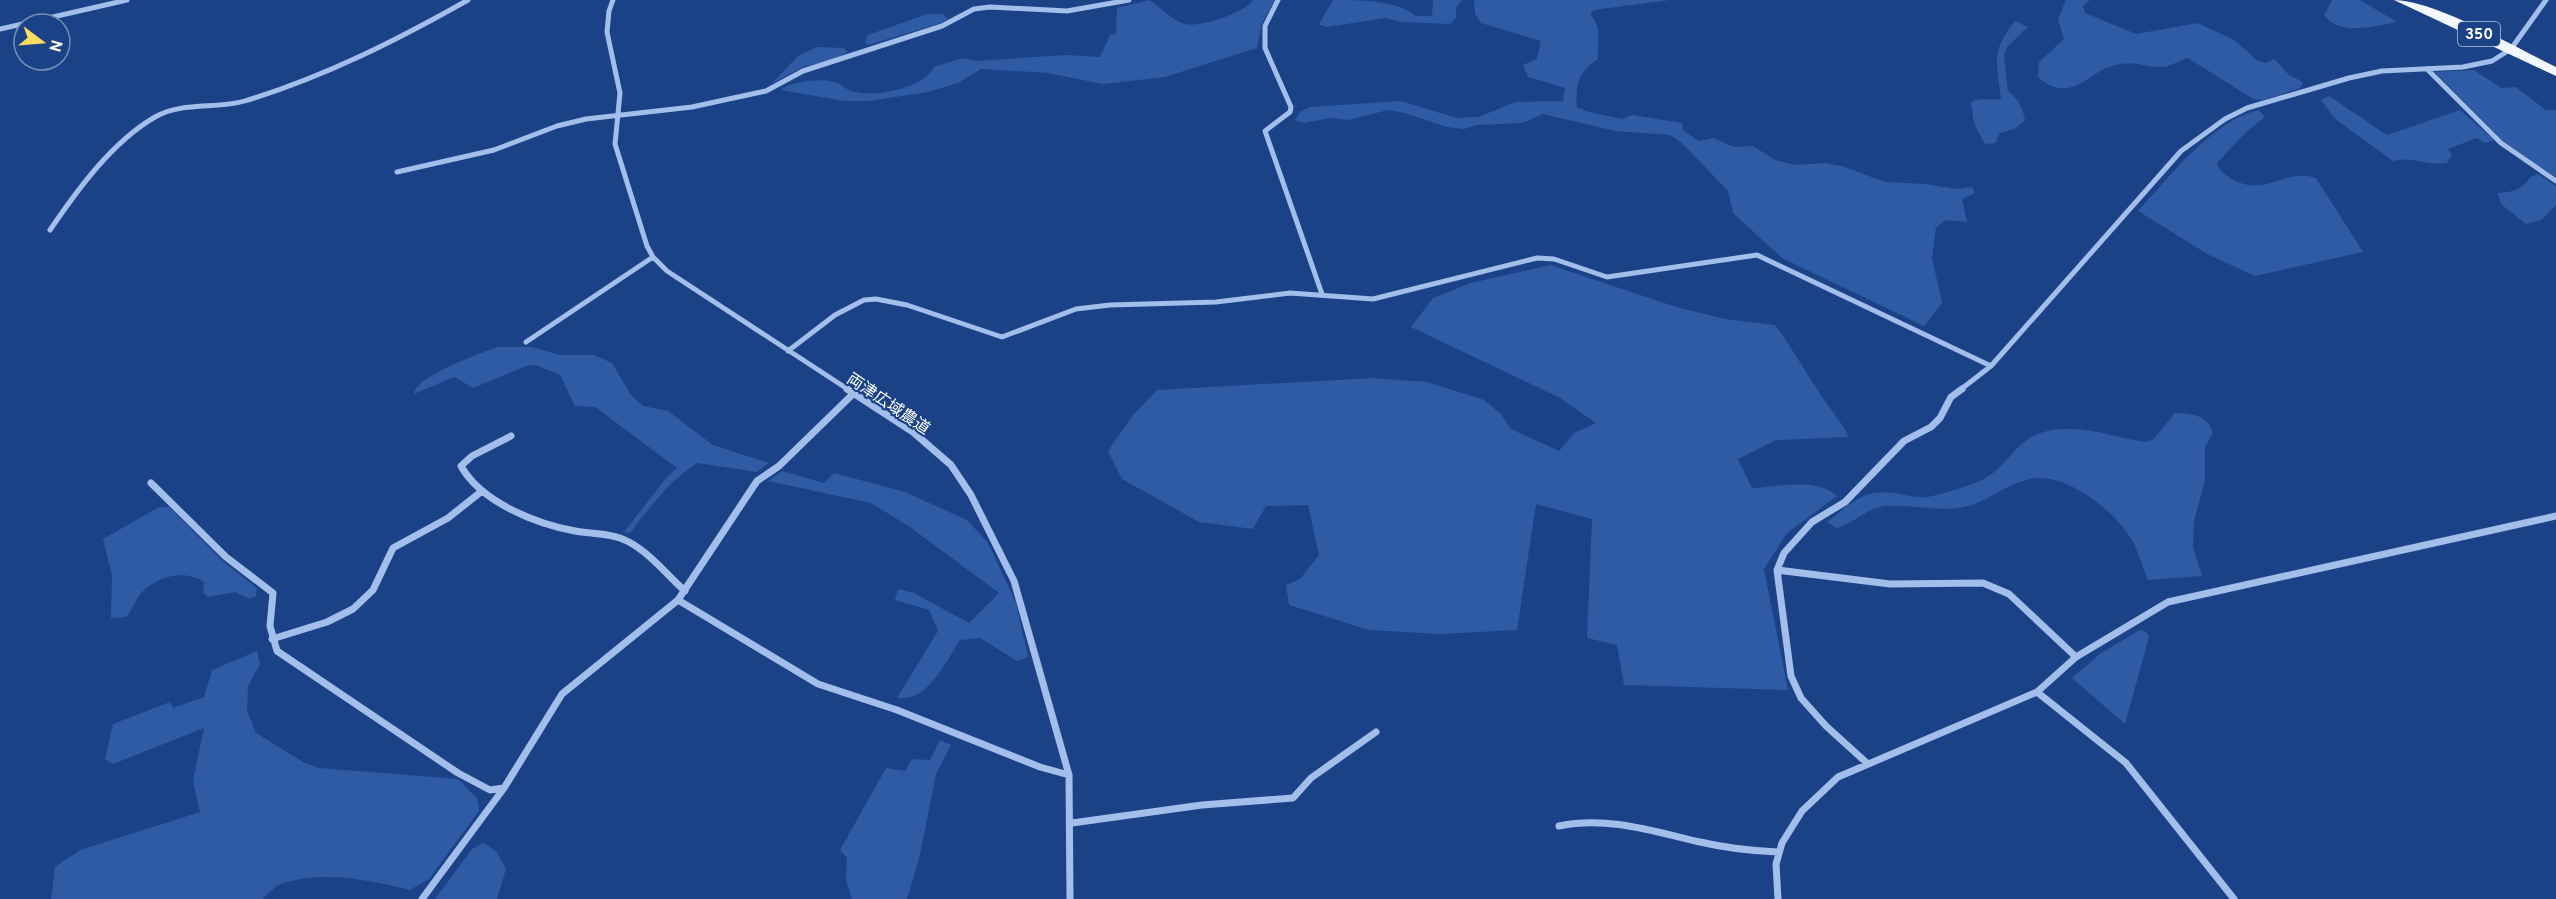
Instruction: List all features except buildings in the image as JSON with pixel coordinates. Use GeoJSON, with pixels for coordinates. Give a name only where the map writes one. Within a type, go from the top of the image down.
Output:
{"type":"FeatureCollection","features":[{"type":"Feature","properties":{"kind":"highway","name":"350"},"geometry":{"type":"LineString","coordinates":[[2400,0],[2511,49],[2556,72]]}},
{"type":"Feature","properties":{"kind":"street"},"geometry":{"type":"LineString","coordinates":[[0,29],[127,0]]}},
{"type":"Feature","properties":{"kind":"street"},"geometry":{"type":"LineString","coordinates":[[50,230],[103,163],[157,115],[174,109],[236,104],[289,87],[363,54],[468,0]]}},
{"type":"Feature","properties":{"kind":"street","name":"両津広域農道"},"geometry":{"type":"LineString","coordinates":[[613,0],[606,20],[606,40],[620,86],[620,114],[615,143],[647,246],[653,257],[667,270],[913,432],[951,465],[971,495],[1014,582],[1070,776],[1072,824],[1070,899]]}},
{"type":"Feature","properties":{"kind":"street"},"geometry":{"type":"LineString","coordinates":[[397,172],[494,150],[557,126],[620,114],[692,107],[766,91],[803,71],[902,37],[942,27],[974,9],[990,7],[1067,11],[1129,0]]}},
{"type":"Feature","properties":{"kind":"street"},"geometry":{"type":"LineString","coordinates":[[1278,0],[1265,26],[1265,48],[1291,107],[1290,112],[1265,131],[1322,294]]}},
{"type":"Feature","properties":{"kind":"street"},"geometry":{"type":"LineString","coordinates":[[1868,764],[1826,726],[1801,698],[1791,676],[1777,570],[1784,553],[1812,522],[1845,502],[1904,441],[1935,422],[1951,397],[1990,366],[2181,152],[2225,120],[2247,108],[2349,78],[2382,71],[2427,69],[2492,61],[2511,49],[2546,0]]}},
{"type":"Feature","properties":{"kind":"street"},"geometry":{"type":"LineString","coordinates":[[2427,69],[2501,143],[2556,181]]}},
{"type":"Feature","properties":{"kind":"street"},"geometry":{"type":"LineString","coordinates":[[788,351],[850,307],[871,299],[899,303],[987,334],[1002,337],[1076,309],[1216,302],[1290,293],[1373,299],[1538,258],[1554,259],[1607,276],[1757,255],[1770,259],[1990,366]]}},
{"type":"Feature","properties":{"kind":"street"},"geometry":{"type":"LineString","coordinates":[[526,342],[653,257]]}},
{"type":"Feature","properties":{"kind":"street"},"geometry":{"type":"LineString","coordinates":[[422,899],[504,788],[562,693],[678,600],[757,481],[779,466],[853,394]]}},
{"type":"Feature","properties":{"kind":"street"},"geometry":{"type":"LineString","coordinates":[[511,436],[472,456],[461,466],[463,473],[482,491],[501,502],[565,529],[627,541],[685,591]]}},
{"type":"Feature","properties":{"kind":"street"},"geometry":{"type":"LineString","coordinates":[[151,483],[225,557],[273,593],[272,639],[277,651],[458,773],[490,789],[504,788]]}},
{"type":"Feature","properties":{"kind":"street"},"geometry":{"type":"LineString","coordinates":[[272,639],[323,622],[358,603],[374,589],[393,548],[448,518],[482,491]]}},
{"type":"Feature","properties":{"kind":"street"},"geometry":{"type":"LineString","coordinates":[[1778,899],[1778,852],[1801,813],[1820,790],[1838,777],[2037,692],[2076,657],[2168,602],[2556,516]]}},
{"type":"Feature","properties":{"kind":"street"},"geometry":{"type":"LineString","coordinates":[[1777,570],[1890,584],[1983,583],[1998,587],[2009,594],[2076,657]]}},
{"type":"Feature","properties":{"kind":"street"},"geometry":{"type":"LineString","coordinates":[[678,600],[818,684],[897,710],[992,750],[1070,776]]}},
{"type":"Feature","properties":{"kind":"street"},"geometry":{"type":"LineString","coordinates":[[2037,692],[2126,763],[2235,899]]}},
{"type":"Feature","properties":{"kind":"street"},"geometry":{"type":"LineString","coordinates":[[1072,824],[1202,805],[1293,798],[1311,778],[1376,732]]}},
{"type":"Feature","properties":{"kind":"street"},"geometry":{"type":"LineString","coordinates":[[1559,826],[1571,822],[1605,823],[1718,846],[1778,852]]}},
{"type":"Feature","properties":{"kind":"shaded area"},"geometry":{"type":"Polygon","coordinates":[[[1150,0],[1176,20],[1192,25],[1211,22],[1232,14],[1253,0],[1275,0],[1262,23],[1257,48],[1165,77],[1103,84],[1048,73],[981,69],[958,83],[928,92],[869,101],[844,101],[781,90],[799,82],[822,80],[835,82],[855,92],[887,92],[921,80],[934,67],[963,58],[976,61],[1066,55],[1100,57],[1110,35],[1116,34],[1117,8],[1150,0]]]}},
{"type":"Feature","properties":{"kind":"shaded area"},"geometry":{"type":"Polygon","coordinates":[[[1333,0],[1377,2],[1399,7],[1416,16],[1432,16],[1433,0],[1462,0],[1456,8],[1456,18],[1450,24],[1401,22],[1386,18],[1327,27],[1319,24],[1333,0]]]}},
{"type":"Feature","properties":{"kind":"shaded area"},"geometry":{"type":"Polygon","coordinates":[[[1474,0],[1670,0],[1594,10],[1590,14],[1597,24],[1598,59],[1582,74],[1578,85],[1577,107],[1622,119],[1632,115],[1682,123],[1683,130],[1699,141],[1713,138],[1734,147],[1753,146],[1775,160],[1796,165],[1824,163],[1842,166],[1885,182],[1925,184],[1957,189],[1972,187],[1975,193],[1962,199],[1967,222],[1946,220],[1936,227],[1932,258],[1942,303],[1924,326],[1782,258],[1733,213],[1728,191],[1683,144],[1670,135],[1616,131],[1543,114],[1522,123],[1477,125],[1464,129],[1447,127],[1405,113],[1388,110],[1348,120],[1331,118],[1304,123],[1295,120],[1300,112],[1310,107],[1400,101],[1457,118],[1478,117],[1516,102],[1563,101],[1565,88],[1528,77],[1523,65],[1537,59],[1541,41],[1481,23],[1475,14],[1474,0]]]}},
{"type":"Feature","properties":{"kind":"shaded area"},"geometry":{"type":"Polygon","coordinates":[[[2066,0],[2090,0],[2083,6],[2085,13],[2136,34],[2198,23],[2234,40],[2258,61],[2266,63],[2274,59],[2289,75],[2303,82],[2300,88],[2264,100],[2253,99],[2188,58],[2162,67],[2120,64],[2106,68],[2073,87],[2051,86],[2038,77],[2039,62],[2064,39],[2058,19],[2066,0]]]}},
{"type":"Feature","properties":{"kind":"shaded area"},"geometry":{"type":"Polygon","coordinates":[[[2332,0],[2360,0],[2397,22],[2358,28],[2339,26],[2324,15],[2332,0]]]}},
{"type":"Feature","properties":{"kind":"shaded area"},"geometry":{"type":"Polygon","coordinates":[[[927,14],[943,14],[948,19],[868,45],[865,42],[868,35],[927,14]]]}},
{"type":"Feature","properties":{"kind":"shaded area"},"geometry":{"type":"Polygon","coordinates":[[[2015,21],[2028,27],[2007,47],[2004,54],[2008,91],[2020,104],[2025,121],[2014,129],[2000,133],[1995,143],[1985,144],[1974,124],[1971,102],[2001,99],[1997,58],[2002,41],[2015,21]]]}},
{"type":"Feature","properties":{"kind":"shaded area"},"geometry":{"type":"Polygon","coordinates":[[[817,47],[844,48],[848,52],[832,61],[805,66],[771,84],[798,56],[817,47]]]}},
{"type":"Feature","properties":{"kind":"shaded area"},"geometry":{"type":"Polygon","coordinates":[[[2474,70],[2501,88],[2516,87],[2546,110],[2556,110],[2556,178],[2503,141],[2435,72],[2474,70]]]}},
{"type":"Feature","properties":{"kind":"shaded area"},"geometry":{"type":"Polygon","coordinates":[[[2329,96],[2387,135],[2460,110],[2494,140],[2485,143],[2477,138],[2448,149],[2452,155],[2447,163],[2393,161],[2334,118],[2321,100],[2329,96]]]}},
{"type":"Feature","properties":{"kind":"shaded area"},"geometry":{"type":"Polygon","coordinates":[[[2259,110],[2265,117],[2246,132],[2217,163],[2223,173],[2241,183],[2252,185],[2263,185],[2294,176],[2316,178],[2363,252],[2255,276],[2209,255],[2138,211],[2192,152],[2208,138],[2241,116],[2259,110]]]}},
{"type":"Feature","properties":{"kind":"shaded area"},"geometry":{"type":"Polygon","coordinates":[[[2538,174],[2556,186],[2556,205],[2541,220],[2526,224],[2501,204],[2498,193],[2517,190],[2530,177],[2538,174]]]}},
{"type":"Feature","properties":{"kind":"shaded area"},"geometry":{"type":"Polygon","coordinates":[[[1550,265],[1676,307],[1725,319],[1775,325],[1846,431],[1849,437],[1776,440],[1738,459],[1752,488],[1808,485],[1829,490],[1837,496],[1787,533],[1764,569],[1788,690],[1624,685],[1617,645],[1587,638],[1592,519],[1536,504],[1517,630],[1441,634],[1369,630],[1289,605],[1286,585],[1300,579],[1319,555],[1308,505],[1266,506],[1253,529],[1199,522],[1122,479],[1108,451],[1133,415],[1157,390],[1373,378],[1427,382],[1484,400],[1501,414],[1511,429],[1559,451],[1574,433],[1596,423],[1560,398],[1411,327],[1433,298],[1471,283],[1550,265]]]}},
{"type":"Feature","properties":{"kind":"shaded area"},"geometry":{"type":"Polygon","coordinates":[[[497,347],[532,347],[560,355],[594,355],[612,363],[631,395],[643,406],[668,411],[713,445],[769,463],[757,472],[697,463],[669,486],[630,533],[624,532],[667,477],[677,468],[595,407],[575,406],[560,375],[536,365],[526,366],[473,388],[454,377],[414,394],[417,387],[436,373],[497,347]]]}},
{"type":"Feature","properties":{"kind":"shaded area"},"geometry":{"type":"Polygon","coordinates":[[[2175,413],[2198,416],[2207,422],[2213,433],[2205,447],[2205,480],[2194,521],[2193,547],[2202,576],[2148,580],[2133,542],[2115,518],[2102,506],[2073,487],[2044,478],[2022,481],[1961,508],[1886,506],[1872,510],[1837,528],[1827,522],[1854,501],[1873,493],[1889,492],[1927,497],[1984,479],[2000,467],[2028,439],[2037,434],[2073,429],[2146,442],[2154,439],[2175,413]]]}},
{"type":"Feature","properties":{"kind":"shaded area"},"geometry":{"type":"Polygon","coordinates":[[[782,471],[824,483],[834,473],[905,492],[967,520],[988,543],[1016,603],[1028,657],[1017,661],[980,638],[960,640],[935,679],[927,687],[908,698],[897,698],[938,631],[929,610],[895,600],[898,589],[914,593],[969,623],[999,593],[910,527],[871,503],[768,481],[782,471]]]}},
{"type":"Feature","properties":{"kind":"shaded area"},"geometry":{"type":"Polygon","coordinates":[[[159,507],[169,507],[226,564],[257,588],[256,596],[250,599],[235,592],[208,597],[203,592],[204,582],[197,578],[182,575],[166,577],[145,589],[126,617],[111,618],[112,575],[103,539],[159,507]]]}},
{"type":"Feature","properties":{"kind":"shaded area"},"geometry":{"type":"Polygon","coordinates":[[[2140,630],[2146,632],[2149,637],[2125,724],[2072,678],[2100,654],[2140,630]]]}},
{"type":"Feature","properties":{"kind":"shaded area"},"geometry":{"type":"Polygon","coordinates":[[[257,651],[260,664],[248,686],[247,711],[256,733],[303,762],[319,768],[458,779],[477,798],[479,811],[429,879],[410,890],[346,878],[313,878],[281,884],[263,899],[51,899],[55,867],[80,850],[200,812],[193,781],[204,728],[113,764],[105,759],[113,724],[170,702],[173,708],[204,697],[212,670],[257,651]]]}},
{"type":"Feature","properties":{"kind":"shaded area"},"geometry":{"type":"Polygon","coordinates":[[[940,740],[951,745],[936,774],[920,855],[907,899],[852,899],[846,880],[847,858],[840,850],[886,768],[905,771],[912,759],[930,760],[940,740]]]}},
{"type":"Feature","properties":{"kind":"shaded area"},"geometry":{"type":"Polygon","coordinates":[[[483,843],[496,851],[506,869],[497,899],[435,899],[472,849],[483,843]]]}}]}
